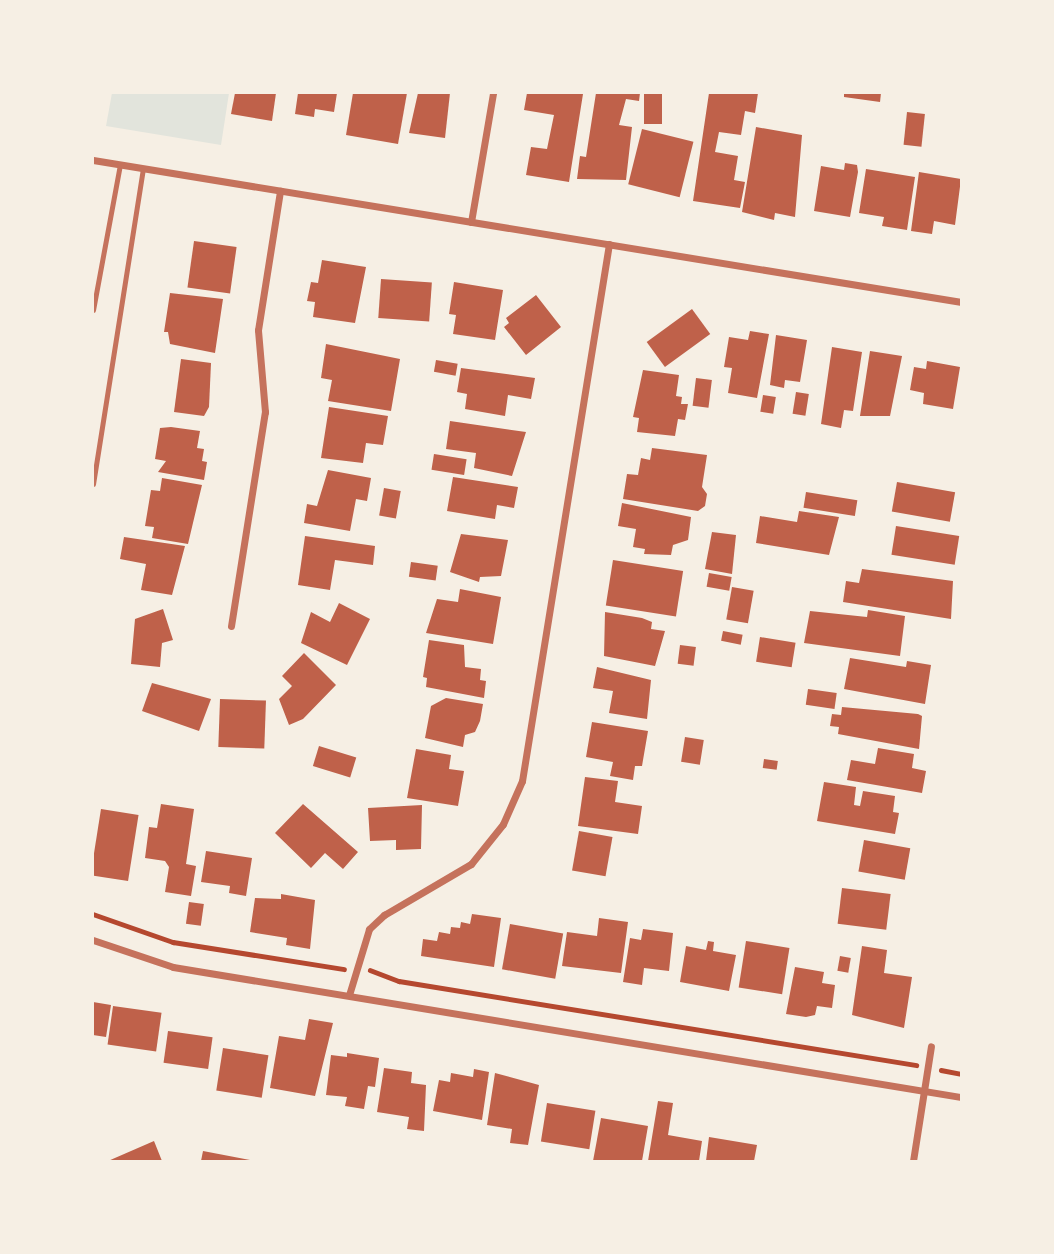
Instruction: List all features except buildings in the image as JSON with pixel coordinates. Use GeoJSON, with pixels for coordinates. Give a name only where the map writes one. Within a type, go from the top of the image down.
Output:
{"type":"FeatureCollection","features":[{"type":"Feature","properties":{"kind":"street"},"geometry":{"type":"LineString","coordinates":[[471,222],[493,93]]}},
{"type":"Feature","properties":{"kind":"street"},"geometry":{"type":"LineString","coordinates":[[93,160],[961,302]]}},
{"type":"Feature","properties":{"kind":"street"},"geometry":{"type":"LineString","coordinates":[[231,626],[265,412],[258,330],[280,191]]}},
{"type":"Feature","properties":{"kind":"street"},"geometry":{"type":"LineString","coordinates":[[349,995],[354,969],[369,929],[384,915],[447,881],[477,857],[503,824],[522,781],[609,244]]}},
{"type":"Feature","properties":{"kind":"street"},"geometry":{"type":"LineString","coordinates":[[93,940],[173,967],[961,1097]]}},
{"type":"Feature","properties":{"kind":"street"},"geometry":{"type":"LineString","coordinates":[[913,1161],[931,1046]]}},
{"type":"Feature","properties":{"kind":"lane"},"geometry":{"type":"LineString","coordinates":[[93,310],[120,164]]}},
{"type":"Feature","properties":{"kind":"lane"},"geometry":{"type":"LineString","coordinates":[[93,484],[143,168]]}},
{"type":"Feature","properties":{"kind":"path"},"geometry":{"type":"LineString","coordinates":[[93,915],[173,943],[326,969],[374,970],[399,981],[961,1074]]}},
{"type":"Feature","properties":{"kind":"shaded area"},"geometry":{"type":"Polygon","coordinates":[[[112,93],[229,93],[221,145],[106,126],[112,93]]]}}]}
